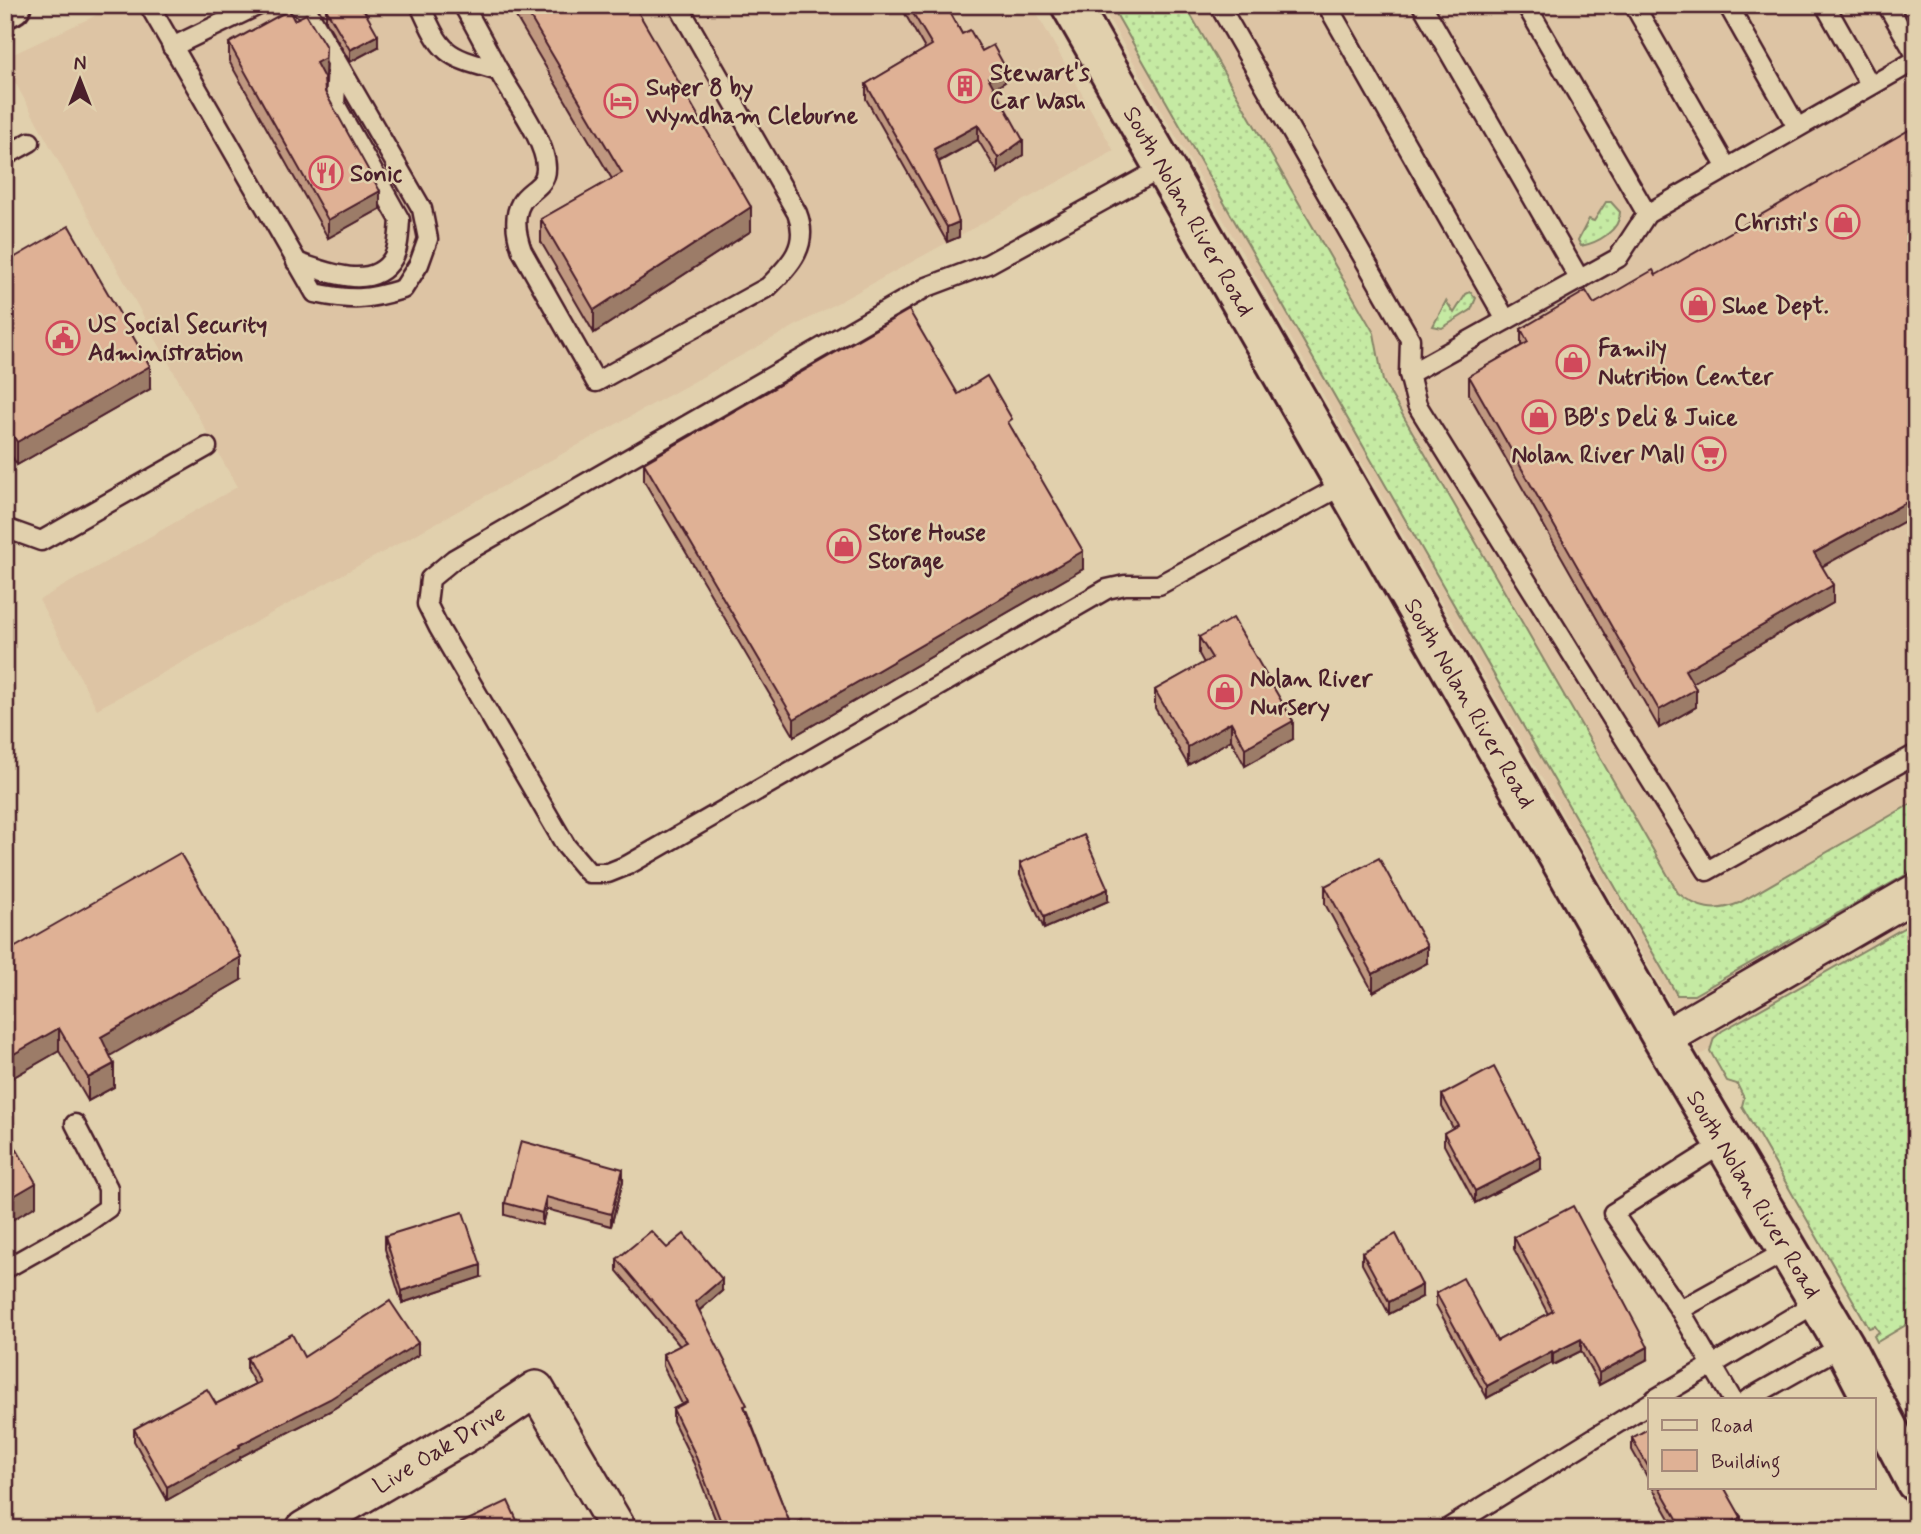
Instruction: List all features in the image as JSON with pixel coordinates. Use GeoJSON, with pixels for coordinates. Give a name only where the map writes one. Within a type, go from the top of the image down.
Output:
{"type":"FeatureCollection","features":[{"type":"Feature","properties":{"kind":"main road"},"geometry":{"type":"LineString","coordinates":[[5,8],[11,5]]}},
{"type":"Feature","properties":{"kind":"main road","name":"South Nolan River Road"},"geometry":{"type":"LineString","coordinates":[[1071,5],[1663,1039],[1844,1345],[1871,1398]]}},
{"type":"Feature","properties":{"kind":"main road","name":"South Nolan River Road"},"geometry":{"type":"LineString","coordinates":[[1876,1407],[1916,1482]]}},
{"type":"Feature","properties":{"kind":"street"},"geometry":{"type":"LineString","coordinates":[[1663,1039],[1916,892]]}},
{"type":"Feature","properties":{"kind":"street","name":"Live Oak Drive"},"geometry":{"type":"LineString","coordinates":[[304,1529],[536,1389],[618,1529]]}},
{"type":"Feature","properties":{"kind":"lane"},"geometry":{"type":"LineString","coordinates":[[149,5],[315,293],[360,300],[403,289],[419,264],[428,239],[422,209],[307,10],[297,5]]}},
{"type":"Feature","properties":{"kind":"lane"},"geometry":{"type":"LineString","coordinates":[[172,47],[259,5]]}},
{"type":"Feature","properties":{"kind":"lane"},"geometry":{"type":"LineString","coordinates":[[420,5],[435,38],[448,54],[499,72]]}},
{"type":"Feature","properties":{"kind":"lane"},"geometry":{"type":"LineString","coordinates":[[463,5],[544,153],[547,172],[539,187],[521,202],[517,236],[522,251],[596,382],[768,287],[788,268],[802,240],[802,225],[797,213],[678,5]]}},
{"type":"Feature","properties":{"kind":"lane"},"geometry":{"type":"LineString","coordinates":[[1219,5],[1410,339],[1409,373],[1417,405],[1707,871],[1916,754]]}},
{"type":"Feature","properties":{"kind":"lane"},"geometry":{"type":"LineString","coordinates":[[1327,5],[1506,320]]}},
{"type":"Feature","properties":{"kind":"lane"},"geometry":{"type":"LineString","coordinates":[[1422,5],[1580,279]]}},
{"type":"Feature","properties":{"kind":"lane"},"geometry":{"type":"LineString","coordinates":[[1526,5],[1647,214]]}},
{"type":"Feature","properties":{"kind":"lane"},"geometry":{"type":"LineString","coordinates":[[1634,5],[1727,168]]}},
{"type":"Feature","properties":{"kind":"lane"},"geometry":{"type":"LineString","coordinates":[[1728,5],[1797,127]]}},
{"type":"Feature","properties":{"kind":"lane"},"geometry":{"type":"LineString","coordinates":[[1825,5],[1870,85]]}},
{"type":"Feature","properties":{"kind":"lane"},"geometry":{"type":"LineString","coordinates":[[1409,373],[1618,258],[1647,214],[1916,57],[1887,5]]}},
{"type":"Feature","properties":{"kind":"lane"},"geometry":{"type":"LineString","coordinates":[[296,262],[351,276],[377,274],[393,258],[399,238],[400,220],[335,104],[337,62]]}},
{"type":"Feature","properties":{"kind":"lane"},"geometry":{"type":"LineString","coordinates":[[5,156],[30,142]]}},
{"type":"Feature","properties":{"kind":"lane"},"geometry":{"type":"LineString","coordinates":[[1164,167],[988,264],[927,287],[453,559],[430,579],[427,604],[439,628],[566,846],[589,873],[608,873],[628,865],[1107,589],[1125,585],[1159,585],[1345,484]]}},
{"type":"Feature","properties":{"kind":"lane"},"geometry":{"type":"LineString","coordinates":[[5,528],[41,541],[207,447]]}},
{"type":"Feature","properties":{"kind":"lane"},"geometry":{"type":"LineString","coordinates":[[5,1269],[86,1224],[108,1208],[108,1188],[75,1124]]}},
{"type":"Feature","properties":{"kind":"lane"},"geometry":{"type":"LineString","coordinates":[[1724,1143],[1613,1213],[1680,1310],[1731,1398]]}},
{"type":"Feature","properties":{"kind":"lane"},"geometry":{"type":"LineString","coordinates":[[1680,1310],[1788,1250]]}},
{"type":"Feature","properties":{"kind":"lane"},"geometry":{"type":"LineString","coordinates":[[1657,1398],[1818,1302]]}},
{"type":"Feature","properties":{"kind":"lane"},"geometry":{"type":"LineString","coordinates":[[1750,1398],[1844,1345]]}},
{"type":"Feature","properties":{"kind":"lane"},"geometry":{"type":"LineString","coordinates":[[1447,1529],[1648,1404]]}},
{"type":"Feature","properties":{"kind":"shaded area"},"geometry":{"type":"Polygon","coordinates":[[[118,5],[1032,5],[1114,151],[97,709],[39,600],[237,487],[5,64],[5,58],[118,5]]]}},
{"type":"Feature","properties":{"kind":"shaded area"},"geometry":{"type":"Polygon","coordinates":[[[1101,5],[1916,5],[1916,929],[1700,1055],[1101,5]]]}},
{"type":"Feature","properties":{"kind":"green space"},"geometry":{"type":"Polygon","coordinates":[[[1111,5],[1185,5],[1374,333],[1383,381],[1678,893],[1707,908],[1722,908],[1739,903],[1916,801],[1916,869],[1694,995],[1677,995],[1111,5]]]}},
{"type":"Feature","properties":{"kind":"green space"},"geometry":{"type":"Polygon","coordinates":[[[1606,202],[1611,202],[1620,212],[1616,225],[1600,239],[1581,246],[1578,240],[1589,219],[1594,221],[1606,202]]]}},
{"type":"Feature","properties":{"kind":"green space"},"geometry":{"type":"Polygon","coordinates":[[[1470,292],[1476,298],[1471,310],[1442,328],[1433,326],[1446,301],[1454,313],[1470,292]]]}},
{"type":"Feature","properties":{"kind":"green space"},"geometry":{"type":"Polygon","coordinates":[[[1916,921],[1916,1319],[1877,1342],[1874,1336],[1879,1332],[1875,1326],[1869,1328],[1742,1106],[1744,1098],[1737,1084],[1727,1081],[1710,1051],[1714,1038],[1722,1031],[1916,921]]]}},
{"type":"Feature","properties":{"kind":"building"},"geometry":{"type":"Polygon","coordinates":[[[332,5],[361,5],[378,35],[350,50],[326,9],[332,5]]]}},
{"type":"Feature","properties":{"kind":"building","name":"Super 8 by Wyndham Cleburne"},"geometry":{"type":"Polygon","coordinates":[[[523,5],[634,5],[751,207],[594,310],[541,219],[622,173],[523,5]]]}},
{"type":"Feature","properties":{"kind":"building"},"geometry":{"type":"Polygon","coordinates":[[[908,5],[946,5],[962,34],[970,30],[982,51],[993,45],[1005,67],[988,77],[1023,140],[998,158],[978,125],[934,149],[959,222],[947,227],[866,84],[932,45],[908,5]]]}},
{"type":"Feature","properties":{"kind":"building","name":"Sonic"},"geometry":{"type":"Polygon","coordinates":[[[289,10],[294,20],[306,14],[326,47],[325,58],[316,63],[324,78],[325,92],[380,191],[328,220],[229,43],[289,10]]]}},
{"type":"Feature","properties":{"kind":"building","name":"Nolan River Mall"},"geometry":{"type":"Polygon","coordinates":[[[1916,126],[1916,497],[1814,553],[1833,585],[1685,670],[1696,689],[1659,710],[1469,376],[1528,342],[1521,329],[1586,291],[1594,304],[1653,270],[1656,275],[1916,126]]]}},
{"type":"Feature","properties":{"kind":"building","name":"US Social Security Administration"},"geometry":{"type":"Polygon","coordinates":[[[69,226],[150,366],[17,442],[5,422],[5,263],[69,226]]]}},
{"type":"Feature","properties":{"kind":"building"},"geometry":{"type":"Polygon","coordinates":[[[909,310],[958,394],[987,376],[1012,419],[1008,422],[1083,551],[794,719],[644,463],[909,310]]]}},
{"type":"Feature","properties":{"kind":"building","name":"Nolan River Nursery"},"geometry":{"type":"Polygon","coordinates":[[[1233,618],[1293,721],[1245,748],[1231,722],[1188,747],[1155,690],[1212,658],[1199,637],[1233,618]]]}},
{"type":"Feature","properties":{"kind":"building"},"geometry":{"type":"Polygon","coordinates":[[[1084,835],[1108,889],[1044,917],[1020,863],[1084,835]]]}},
{"type":"Feature","properties":{"kind":"building"},"geometry":{"type":"Polygon","coordinates":[[[180,853],[241,957],[101,1037],[114,1064],[88,1078],[59,1028],[5,1059],[5,953],[180,853]]]}},
{"type":"Feature","properties":{"kind":"building"},"geometry":{"type":"Polygon","coordinates":[[[1379,858],[1427,946],[1373,974],[1325,886],[1379,858]]]}},
{"type":"Feature","properties":{"kind":"building"},"geometry":{"type":"Polygon","coordinates":[[[1494,1067],[1541,1157],[1475,1191],[1444,1133],[1458,1125],[1442,1095],[1494,1067]]]}},
{"type":"Feature","properties":{"kind":"building"},"geometry":{"type":"Polygon","coordinates":[[[5,1129],[36,1183],[5,1201],[5,1129]]]}},
{"type":"Feature","properties":{"kind":"building"},"geometry":{"type":"Polygon","coordinates":[[[521,1141],[623,1169],[611,1214],[546,1197],[542,1213],[505,1203],[521,1141]]]}},
{"type":"Feature","properties":{"kind":"building"},"geometry":{"type":"Polygon","coordinates":[[[1573,1206],[1648,1347],[1599,1373],[1581,1339],[1553,1353],[1552,1351],[1487,1386],[1436,1293],[1463,1278],[1497,1341],[1553,1311],[1514,1237],[1573,1206]]]}},
{"type":"Feature","properties":{"kind":"building"},"geometry":{"type":"Polygon","coordinates":[[[463,1212],[481,1265],[402,1291],[385,1236],[463,1212]]]}},
{"type":"Feature","properties":{"kind":"building"},"geometry":{"type":"Polygon","coordinates":[[[651,1231],[667,1248],[684,1234],[722,1279],[695,1302],[747,1405],[744,1406],[791,1526],[802,1520],[807,1529],[742,1529],[738,1521],[723,1527],[694,1452],[673,1409],[687,1402],[663,1354],[687,1342],[617,1259],[651,1231]]]}},
{"type":"Feature","properties":{"kind":"building"},"geometry":{"type":"Polygon","coordinates":[[[1396,1234],[1422,1285],[1389,1302],[1362,1252],[1396,1234]]]}},
{"type":"Feature","properties":{"kind":"building"},"geometry":{"type":"Polygon","coordinates":[[[390,1301],[418,1343],[330,1399],[239,1445],[240,1447],[167,1487],[134,1429],[207,1389],[216,1404],[260,1382],[247,1358],[292,1334],[304,1357],[390,1301]]]}},
{"type":"Feature","properties":{"kind":"building"},"geometry":{"type":"Polygon","coordinates":[[[1648,1429],[1648,1466],[1632,1438],[1648,1429]]]}},
{"type":"Feature","properties":{"kind":"building"},"geometry":{"type":"Polygon","coordinates":[[[1660,1488],[1725,1488],[1741,1517],[1720,1529],[1683,1529],[1660,1488]]]}},
{"type":"Feature","properties":{"kind":"building"},"geometry":{"type":"Polygon","coordinates":[[[508,1501],[521,1529],[449,1529],[508,1501]]]}},
{"type":"Feature","properties":{"kind":"place","name":"Stewart's Car Wash"},"geometry":{"type":"Point","coordinates":[965,86]}},
{"type":"Feature","properties":{"kind":"place","name":"Super 8 by Wyndham Cleburne"},"geometry":{"type":"Point","coordinates":[621,101]}},
{"type":"Feature","properties":{"kind":"place","name":"Sonic"},"geometry":{"type":"Point","coordinates":[326,173]}},
{"type":"Feature","properties":{"kind":"place","name":"Christi's"},"geometry":{"type":"Point","coordinates":[1843,222]}},
{"type":"Feature","properties":{"kind":"place","name":"Shoe Dept."},"geometry":{"type":"Point","coordinates":[1698,305]}},
{"type":"Feature","properties":{"kind":"place","name":"US Social Security Administration"},"geometry":{"type":"Point","coordinates":[63,338]}},
{"type":"Feature","properties":{"kind":"place","name":"Family Nutrition Center"},"geometry":{"type":"Point","coordinates":[1573,362]}},
{"type":"Feature","properties":{"kind":"place","name":"BB's Deli & Juice"},"geometry":{"type":"Point","coordinates":[1539,417]}},
{"type":"Feature","properties":{"kind":"place","name":"Nolan River Mall"},"geometry":{"type":"Point","coordinates":[1709,454]}},
{"type":"Feature","properties":{"kind":"place","name":"Store House Storage"},"geometry":{"type":"Point","coordinates":[844,546]}},
{"type":"Feature","properties":{"kind":"place","name":"Nolan River Nursery"},"geometry":{"type":"Point","coordinates":[1225,692]}}]}
